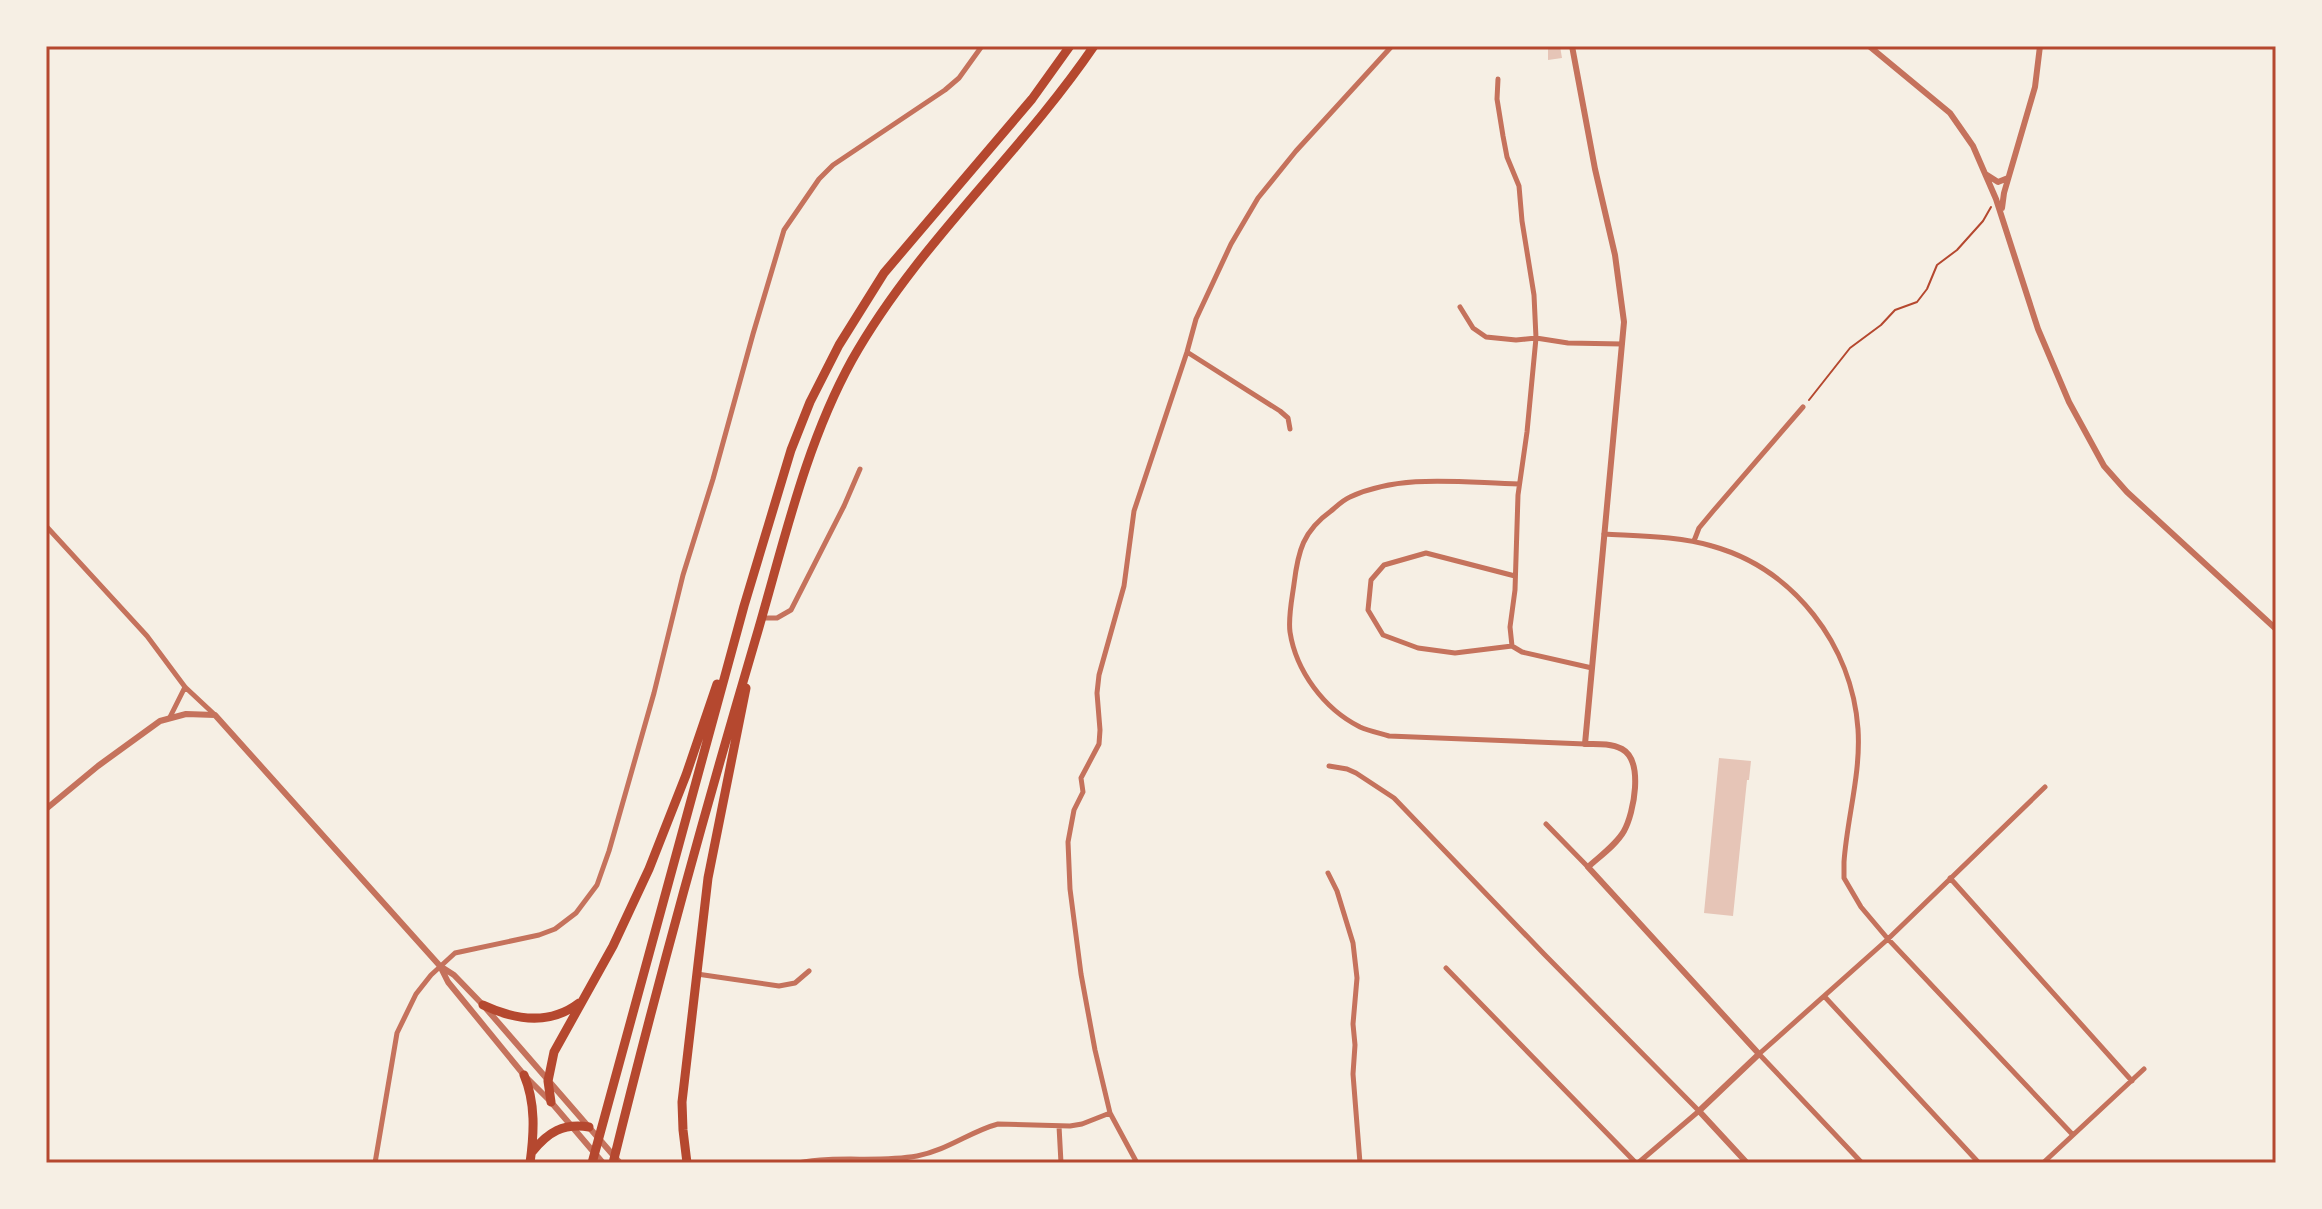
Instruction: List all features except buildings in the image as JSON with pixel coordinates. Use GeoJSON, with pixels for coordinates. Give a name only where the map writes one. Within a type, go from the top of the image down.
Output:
{"type":"FeatureCollection","features":[{"type":"Feature","properties":{"kind":"highway"},"geometry":{"type":"LineString","coordinates":[[551,1102],[548,1081],[554,1052],[626,919],[657,849],[690,766],[744,606],[798,430],[839,345],[884,273],[1032,99],[1070,46]]}},
{"type":"Feature","properties":{"kind":"highway"},"geometry":{"type":"LineString","coordinates":[[613,1163],[749,660],[798,491],[819,432],[850,364],[893,294],[932,243],[1056,99],[1094,46]]}},
{"type":"Feature","properties":{"kind":"highway"},"geometry":{"type":"LineString","coordinates":[[592,1163],[744,606]]}},
{"type":"Feature","properties":{"kind":"highway"},"geometry":{"type":"LineString","coordinates":[[687,1163],[682,1102],[696,974],[708,878],[745,700],[749,660]]}},
{"type":"Feature","properties":{"kind":"highway"},"geometry":{"type":"LineString","coordinates":[[483,1005],[504,1015],[527,1019],[556,1015],[582,1001]]}},
{"type":"Feature","properties":{"kind":"highway"},"geometry":{"type":"LineString","coordinates":[[524,1075],[533,1108],[531,1158]]}},
{"type":"Feature","properties":{"kind":"highway"},"geometry":{"type":"LineString","coordinates":[[531,1158],[540,1143],[559,1129],[571,1125],[590,1128]]}},
{"type":"Feature","properties":{"kind":"street"},"geometry":{"type":"LineString","coordinates":[[375,1163],[397,1033],[416,994],[450,956],[555,929],[576,913],[593,892],[609,851],[654,693],[683,575],[784,230],[819,179],[833,165],[945,90],[982,46]]}},
{"type":"Feature","properties":{"kind":"street"},"geometry":{"type":"LineString","coordinates":[[1137,1163],[1110,1113],[1095,1050],[1081,974],[1070,889],[1068,842],[1074,810],[1083,792],[1081,778],[1099,744],[1099,675],[1124,586],[1134,511],[1196,319],[1231,244],[1258,198],[1296,151],[1392,46]]}},
{"type":"Feature","properties":{"kind":"street"},"geometry":{"type":"LineString","coordinates":[[1572,46],[1623,311],[1585,744]]}},
{"type":"Feature","properties":{"kind":"street"},"geometry":{"type":"LineString","coordinates":[[1869,46],[1950,113],[1966,134],[1996,199],[2019,276],[2049,355],[2069,402],[2104,466],[2127,492],[2276,629]]}},
{"type":"Feature","properties":{"kind":"street"},"geometry":{"type":"LineString","coordinates":[[2002,216],[2004,193],[2037,76],[2040,46]]}},
{"type":"Feature","properties":{"kind":"street"},"geometry":{"type":"LineString","coordinates":[[1498,79],[1497,99],[1507,157],[1519,186],[1534,295],[1536,338],[1519,484],[1510,627],[1512,646]]}},
{"type":"Feature","properties":{"kind":"street"},"geometry":{"type":"LineString","coordinates":[[1985,172],[1998,182],[2008,179],[2011,174]]}},
{"type":"Feature","properties":{"kind":"street"},"geometry":{"type":"LineString","coordinates":[[1460,307],[1473,328],[1486,337],[1622,344]]}},
{"type":"Feature","properties":{"kind":"street"},"geometry":{"type":"LineString","coordinates":[[1187,352],[1280,411],[1288,418],[1290,429]]}},
{"type":"Feature","properties":{"kind":"street"},"geometry":{"type":"LineString","coordinates":[[1694,541],[1699,528],[1803,407]]}},
{"type":"Feature","properties":{"kind":"street"},"geometry":{"type":"LineString","coordinates":[[762,619],[777,618],[791,610],[860,469]]}},
{"type":"Feature","properties":{"kind":"street"},"geometry":{"type":"LineString","coordinates":[[1519,484],[1412,482],[1378,487],[1348,498],[1307,533],[1297,559],[1290,630],[1295,653],[1305,675],[1321,697],[1345,718],[1375,732],[1389,736],[1611,745],[1625,751],[1634,764],[1636,780],[1627,823],[1618,839],[1588,867]]}},
{"type":"Feature","properties":{"kind":"street"},"geometry":{"type":"LineString","coordinates":[[46,526],[147,636],[185,687],[215,715],[440,966],[448,982],[524,1075],[603,1163]]}},
{"type":"Feature","properties":{"kind":"street"},"geometry":{"type":"LineString","coordinates":[[1604,534],[1694,541],[1755,562],[1796,595],[1833,642],[1850,685],[1858,729],[1858,760],[1845,841],[1844,878],[1861,907],[1888,939],[2073,1135]]}},
{"type":"Feature","properties":{"kind":"street"},"geometry":{"type":"LineString","coordinates":[[1515,576],[1426,553],[1384,565],[1371,580],[1368,610],[1383,635],[1418,648],[1455,653],[1512,646],[1522,652],[1592,668]]}},
{"type":"Feature","properties":{"kind":"street"},"geometry":{"type":"LineString","coordinates":[[170,717],[185,687]]}},
{"type":"Feature","properties":{"kind":"street"},"geometry":{"type":"LineString","coordinates":[[46,809],[160,721],[186,714],[215,715]]}},
{"type":"Feature","properties":{"kind":"street"},"geometry":{"type":"LineString","coordinates":[[1329,766],[1356,773],[1394,798],[1747,1163]]}},
{"type":"Feature","properties":{"kind":"street"},"geometry":{"type":"LineString","coordinates":[[1446,968],[1637,1163],[1699,1111],[1757,1051],[1888,939],[2045,787]]}},
{"type":"Feature","properties":{"kind":"street"},"geometry":{"type":"LineString","coordinates":[[1546,824],[1862,1163]]}},
{"type":"Feature","properties":{"kind":"street"},"geometry":{"type":"LineString","coordinates":[[1328,873],[1346,922],[1355,961],[1357,994],[1353,1024],[1353,1074],[1360,1163]]}},
{"type":"Feature","properties":{"kind":"street"},"geometry":{"type":"LineString","coordinates":[[1950,878],[2132,1081]]}},
{"type":"Feature","properties":{"kind":"street"},"geometry":{"type":"LineString","coordinates":[[440,966],[454,975],[483,1005],[620,1163]]}},
{"type":"Feature","properties":{"kind":"street"},"geometry":{"type":"LineString","coordinates":[[696,974],[779,986],[795,983],[809,971]]}},
{"type":"Feature","properties":{"kind":"street"},"geometry":{"type":"LineString","coordinates":[[1824,996],[1979,1163]]}},
{"type":"Feature","properties":{"kind":"street"},"geometry":{"type":"LineString","coordinates":[[2043,1163],[2144,1069]]}},
{"type":"Feature","properties":{"kind":"street"},"geometry":{"type":"LineString","coordinates":[[798,1163],[917,1156],[952,1145],[998,1124],[1082,1124],[1110,1113]]}},
{"type":"Feature","properties":{"kind":"street"},"geometry":{"type":"LineString","coordinates":[[1059,1126],[1061,1163]]}},
{"type":"Feature","properties":{"kind":"path"},"geometry":{"type":"LineString","coordinates":[[1803,407],[1850,348],[1881,325],[1895,310],[1917,302],[1927,289],[1937,265],[1957,250],[1983,221],[1996,199]]}}]}
